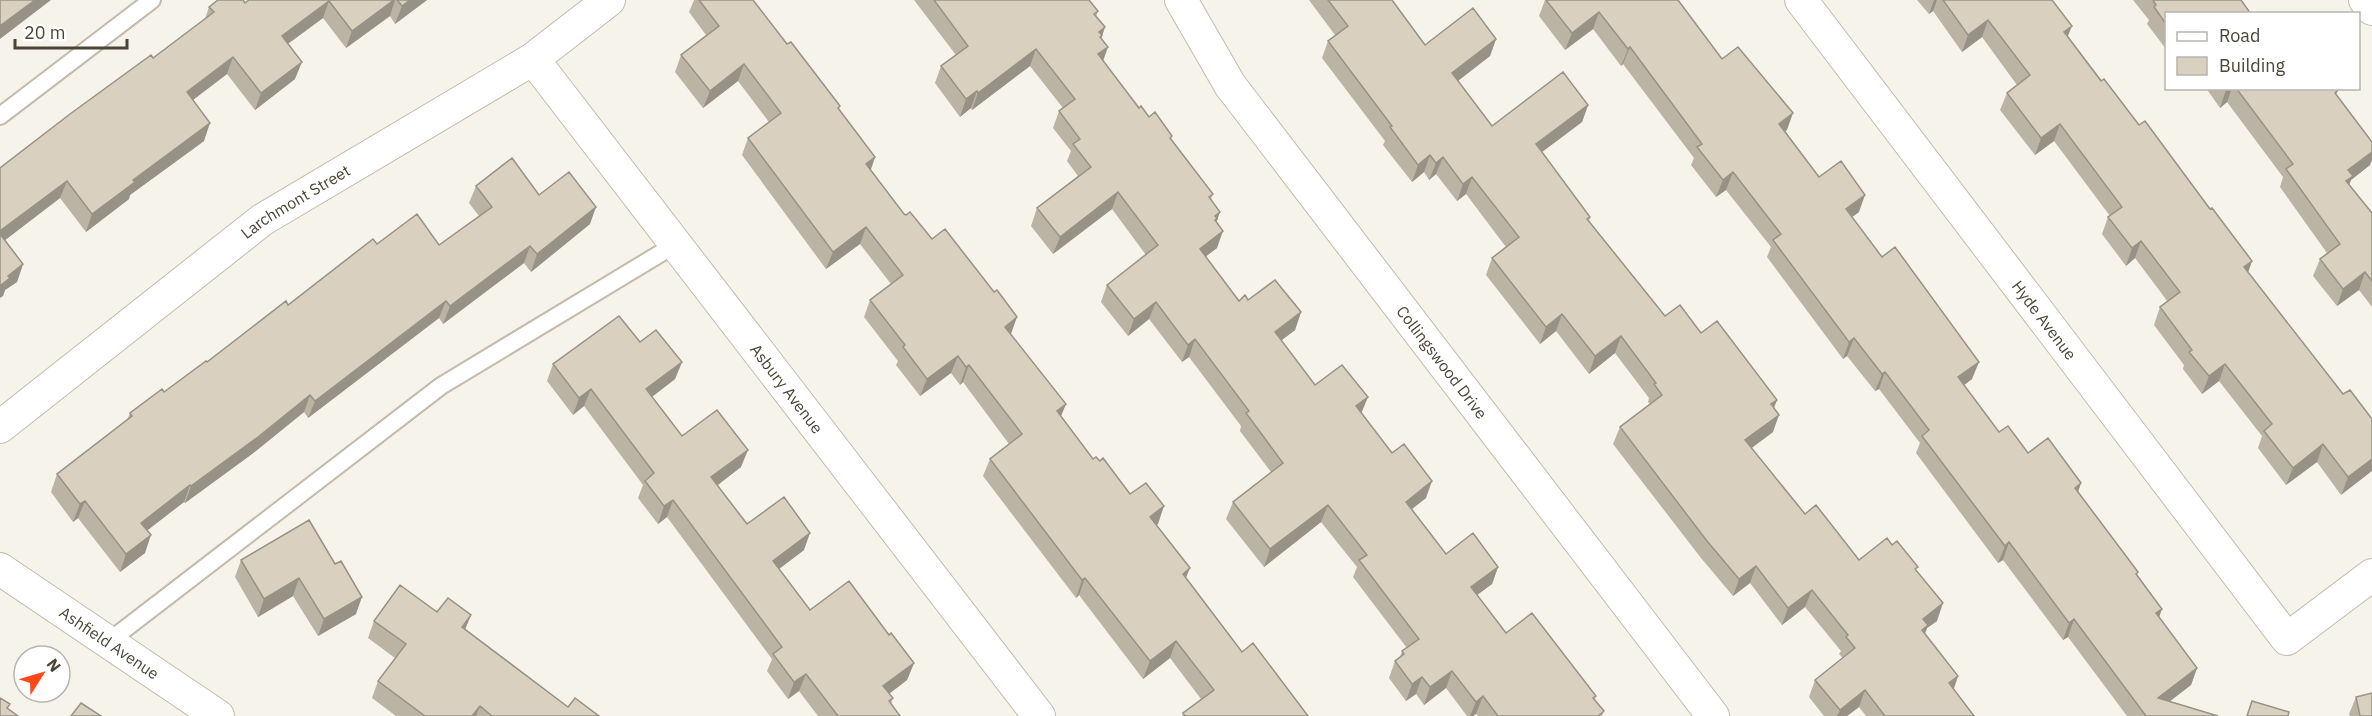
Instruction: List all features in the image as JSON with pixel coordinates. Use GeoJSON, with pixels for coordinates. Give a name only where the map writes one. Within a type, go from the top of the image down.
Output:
{"type":"FeatureCollection","features":[{"type":"Feature","properties":{"kind":"street","name":"Larchmont Street"},"geometry":{"type":"LineString","coordinates":[[0,427],[262,220],[533,59],[609,0]]}},
{"type":"Feature","properties":{"kind":"street","name":"Collingswood Drive"},"geometry":{"type":"LineString","coordinates":[[1181,0],[1230,85],[1713,716]]}},
{"type":"Feature","properties":{"kind":"street","name":"Hyde Avenue"},"geometry":{"type":"LineString","coordinates":[[1801,0],[2287,639],[2372,575]]}},
{"type":"Feature","properties":{"kind":"street"},"geometry":{"type":"LineString","coordinates":[[2365,0],[2372,9]]}},
{"type":"Feature","properties":{"kind":"street","name":"Asbury Avenue"},"geometry":{"type":"LineString","coordinates":[[533,59],[1040,716]]}},
{"type":"Feature","properties":{"kind":"street","name":"Ashfield Avenue"},"geometry":{"type":"LineString","coordinates":[[0,569],[218,716]]}},
{"type":"Feature","properties":{"kind":"lane"},"geometry":{"type":"LineString","coordinates":[[0,116],[152,0]]}},
{"type":"Feature","properties":{"kind":"lane"},"geometry":{"type":"LineString","coordinates":[[108,642],[441,386],[676,244]]}},
{"type":"Feature","properties":{"kind":"building"},"geometry":{"type":"Polygon","coordinates":[[[0,0],[35,0],[0,26],[0,0]]]}},
{"type":"Feature","properties":{"kind":"building"},"geometry":{"type":"Polygon","coordinates":[[[218,0],[243,0],[245,3],[249,0],[394,0],[352,31],[329,1],[282,36],[302,62],[261,93],[233,57],[187,92],[210,123],[133,180],[135,182],[92,214],[67,181],[0,231],[0,168],[70,114],[151,55],[153,58],[214,12],[209,7],[218,0]]]}},
{"type":"Feature","properties":{"kind":"building"},"geometry":{"type":"Polygon","coordinates":[[[397,0],[410,0],[402,6],[397,0]]]}},
{"type":"Feature","properties":{"kind":"building"},"geometry":{"type":"Polygon","coordinates":[[[699,0],[753,0],[787,44],[791,42],[840,106],[838,108],[875,157],[866,164],[904,214],[910,212],[932,239],[945,229],[994,292],[997,290],[1017,317],[1005,327],[1066,404],[1057,411],[1093,459],[1096,457],[1100,461],[1103,458],[1130,494],[1146,483],[1164,506],[1150,517],[1190,568],[1183,574],[1242,652],[1253,643],[1308,716],[1185,716],[1183,713],[1214,690],[1176,641],[1150,661],[1085,578],[1082,580],[990,459],[1022,434],[969,365],[966,367],[958,356],[927,379],[903,347],[905,345],[870,300],[903,275],[866,227],[833,252],[748,138],[781,113],[744,64],[710,91],[681,55],[719,26],[699,0]]]}},
{"type":"Feature","properties":{"kind":"building"},"geometry":{"type":"Polygon","coordinates":[[[934,0],[1089,0],[1098,11],[1094,14],[1105,27],[1099,32],[1108,47],[1098,54],[1139,108],[1141,106],[1149,117],[1155,112],[1172,136],[1170,138],[1213,194],[1209,197],[1220,212],[1215,216],[1217,219],[1215,220],[1223,231],[1200,249],[1239,301],[1245,295],[1248,300],[1275,280],[1301,312],[1275,332],[1315,385],[1342,365],[1368,397],[1356,406],[1392,453],[1404,444],[1432,481],[1406,502],[1446,554],[1473,533],[1498,567],[1471,587],[1506,633],[1532,613],[1596,696],[1593,698],[1604,711],[1598,716],[1498,716],[1483,696],[1476,702],[1452,671],[1430,687],[1422,677],[1412,684],[1395,661],[1404,654],[1402,651],[1419,639],[1359,560],[1367,555],[1328,505],[1270,549],[1233,502],[1283,463],[1246,413],[1249,411],[1195,339],[1188,345],[1156,302],[1134,319],[1107,285],[1158,245],[1118,192],[1060,237],[1037,208],[1091,167],[1073,144],[1080,139],[1059,111],[1075,99],[1036,49],[978,93],[977,91],[966,99],[941,66],[968,46],[934,0]]]}},
{"type":"Feature","properties":{"kind":"building"},"geometry":{"type":"Polygon","coordinates":[[[1328,0],[1392,0],[1425,45],[1473,8],[1496,39],[1452,73],[1492,126],[1563,72],[1588,105],[1536,144],[1590,217],[1587,219],[1665,316],[1680,305],[1701,333],[1717,321],[1777,400],[1771,404],[1779,415],[1745,440],[1805,514],[1816,505],[1859,560],[1887,538],[1892,545],[1897,541],[1918,567],[1915,569],[1943,603],[1923,619],[1928,625],[1922,630],[1958,676],[1949,683],[1974,716],[1885,716],[1865,690],[1840,710],[1815,680],[1855,648],[1846,637],[1848,635],[1812,590],[1788,608],[1756,566],[1739,579],[1707,541],[1620,427],[1662,395],[1654,384],[1656,383],[1621,336],[1595,356],[1562,314],[1546,327],[1492,258],[1519,237],[1472,177],[1463,184],[1443,157],[1436,163],[1430,155],[1418,165],[1390,127],[1392,126],[1328,41],[1348,26],[1328,0]]]}},
{"type":"Feature","properties":{"kind":"building"},"geometry":{"type":"Polygon","coordinates":[[[1546,0],[1678,0],[1722,59],[1738,47],[1793,113],[1779,124],[1819,177],[1841,161],[1865,195],[1846,209],[1882,257],[1895,247],[1979,362],[1958,377],[1999,432],[2008,426],[2028,453],[2048,438],[2081,483],[2075,488],[2138,572],[2136,574],[2162,609],[2156,613],[2197,668],[2158,698],[2218,716],[2146,716],[2074,619],[2069,623],[2009,542],[2005,546],[1922,436],[1929,430],[1885,372],[1882,374],[1854,338],[1849,342],[1773,240],[1781,234],[1733,172],[1723,180],[1697,147],[1702,144],[1630,47],[1628,49],[1599,12],[1572,33],[1546,0]]]}},
{"type":"Feature","properties":{"kind":"building"},"geometry":{"type":"Polygon","coordinates":[[[1943,0],[2052,0],[2072,26],[2064,32],[2101,81],[2104,79],[2139,125],[2145,121],[2252,261],[2244,267],[2343,394],[2350,390],[2372,419],[2372,459],[2348,477],[2323,444],[2293,468],[2264,431],[2272,424],[2225,364],[2209,376],[2189,352],[2192,350],[2160,307],[2180,292],[2141,241],[2132,248],[2108,217],[2122,207],[2060,124],[2041,138],[2007,93],[2030,75],[1988,20],[1968,35],[1943,0]]]}},
{"type":"Feature","properties":{"kind":"building"},"geometry":{"type":"Polygon","coordinates":[[[2153,0],[2241,0],[2250,12],[2165,12],[2165,23],[2154,7],[2156,5],[2153,0]]]}},
{"type":"Feature","properties":{"kind":"building"},"geometry":{"type":"Polygon","coordinates":[[[2238,90],[2338,90],[2335,93],[2372,142],[2372,152],[2348,170],[2353,176],[2346,181],[2372,213],[2372,281],[2365,272],[2343,289],[2320,259],[2340,244],[2286,169],[2293,164],[2238,90]]]}},
{"type":"Feature","properties":{"kind":"building"},"geometry":{"type":"Polygon","coordinates":[[[512,158],[539,195],[569,172],[596,207],[537,254],[530,246],[450,306],[446,301],[315,401],[310,395],[258,437],[141,523],[151,535],[126,554],[85,501],[80,504],[57,474],[132,416],[130,413],[162,389],[164,392],[207,362],[286,301],[288,305],[373,239],[377,244],[417,214],[439,245],[492,207],[476,186],[512,158]]]}},
{"type":"Feature","properties":{"kind":"building"},"geometry":{"type":"Polygon","coordinates":[[[0,234],[23,264],[0,286],[0,234]]]}},
{"type":"Feature","properties":{"kind":"building"},"geometry":{"type":"Polygon","coordinates":[[[619,316],[640,342],[656,330],[682,362],[646,389],[682,436],[717,410],[748,450],[711,477],[747,524],[784,497],[810,533],[773,561],[810,610],[849,581],[889,635],[891,633],[914,663],[883,686],[893,698],[889,701],[900,716],[838,716],[806,674],[794,682],[773,654],[782,647],[673,500],[664,506],[645,481],[654,473],[591,389],[579,398],[553,364],[619,316]]]}},
{"type":"Feature","properties":{"kind":"building"},"geometry":{"type":"Polygon","coordinates":[[[309,520],[335,564],[341,561],[362,597],[324,619],[299,578],[264,599],[241,560],[309,520]]]}},
{"type":"Feature","properties":{"kind":"building"},"geometry":{"type":"Polygon","coordinates":[[[400,585],[437,612],[448,598],[471,615],[462,627],[568,707],[575,698],[599,716],[492,716],[480,706],[472,716],[425,716],[378,681],[406,644],[374,621],[400,585]]]}},
{"type":"Feature","properties":{"kind":"building"},"geometry":{"type":"Polygon","coordinates":[[[2372,693],[2372,716],[2360,716],[2356,697],[2372,693]]]}},
{"type":"Feature","properties":{"kind":"building"},"geometry":{"type":"Polygon","coordinates":[[[0,698],[10,704],[7,708],[18,716],[0,716],[0,698]]]}},
{"type":"Feature","properties":{"kind":"building"},"geometry":{"type":"Polygon","coordinates":[[[2252,701],[2289,712],[2288,716],[2247,716],[2252,701]]]}},
{"type":"Feature","properties":{"kind":"building"},"geometry":{"type":"Polygon","coordinates":[[[81,703],[101,716],[71,716],[81,703]]]}}]}
